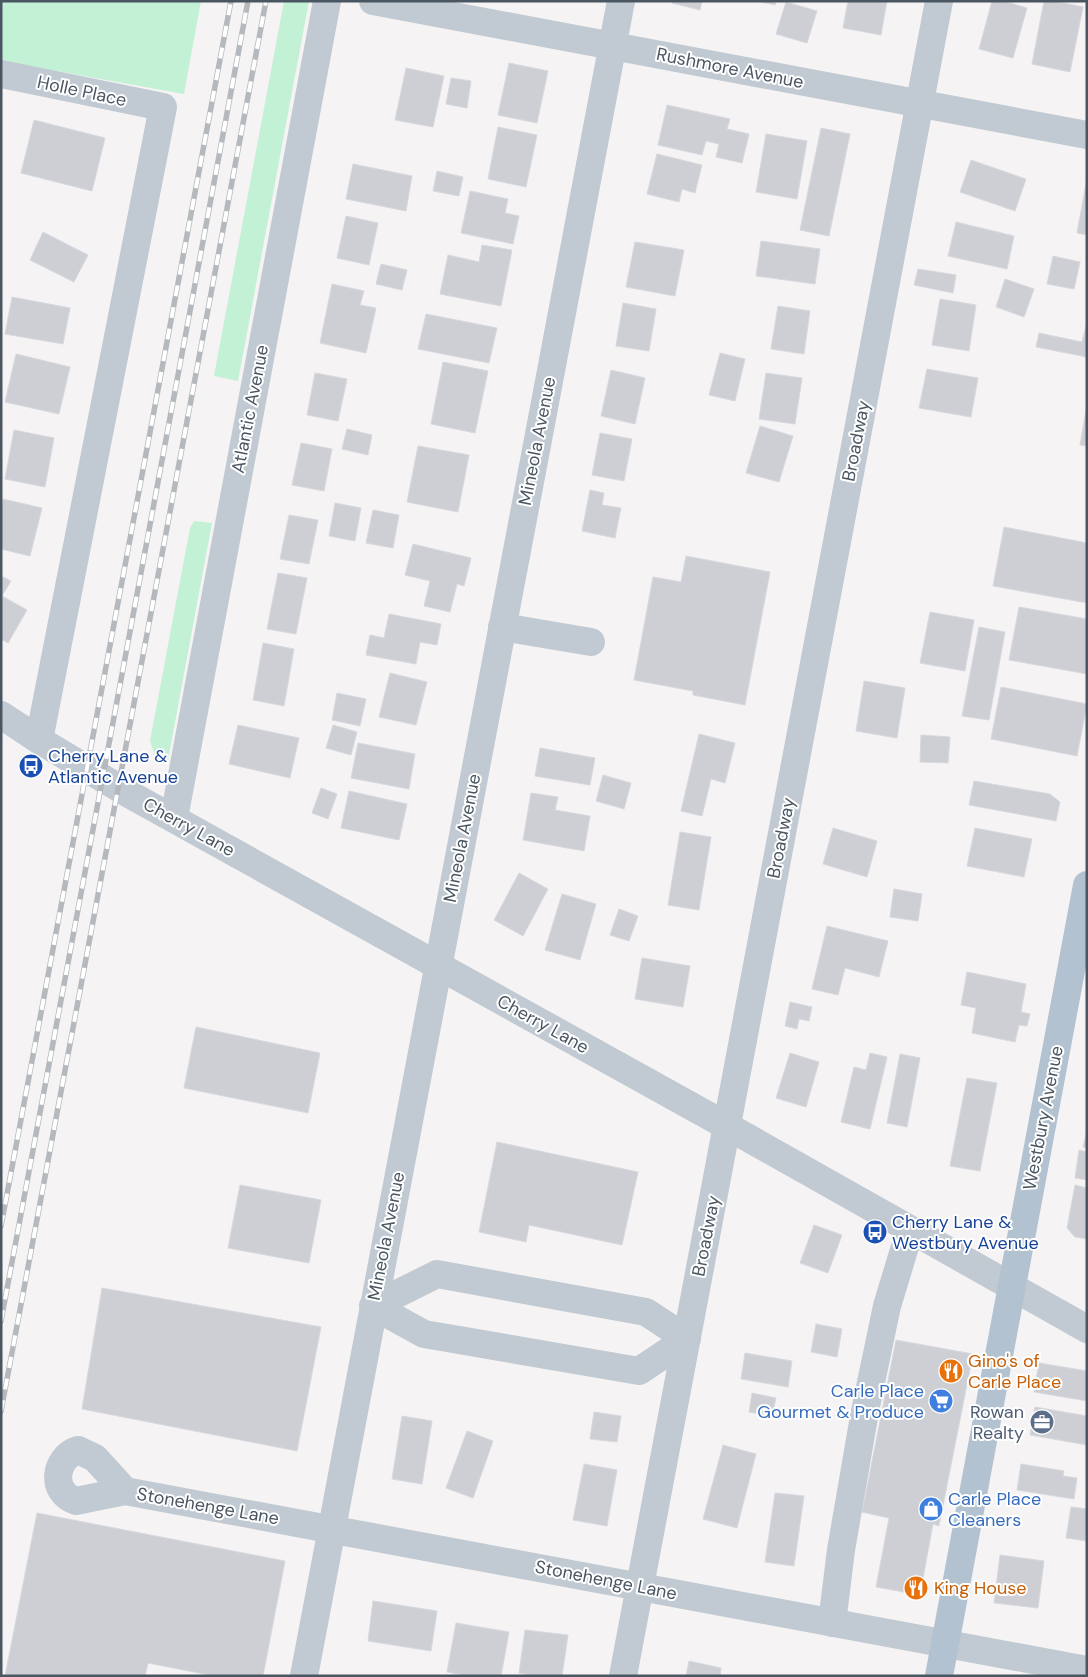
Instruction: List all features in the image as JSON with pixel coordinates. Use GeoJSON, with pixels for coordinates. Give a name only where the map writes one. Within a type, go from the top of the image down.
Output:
{"type":"FeatureCollection","features":[{"type":"Feature","properties":{"kind":"main road","name":"Westbury Avenue"},"geometry":{"type":"LineString","coordinates":[[939,1676],[1087,886]]}},
{"type":"Feature","properties":{"kind":"street","name":"Atlantic Avenue"},"geometry":{"type":"LineString","coordinates":[[174,818],[327,1]]}},
{"type":"Feature","properties":{"kind":"street","name":"Rushmore Avenue"},"geometry":{"type":"LineString","coordinates":[[373,1],[1087,135]]}},
{"type":"Feature","properties":{"kind":"street","name":"Mineola Avenue"},"geometry":{"type":"LineString","coordinates":[[304,1676],[621,1]]}},
{"type":"Feature","properties":{"kind":"street","name":"Broadway"},"geometry":{"type":"LineString","coordinates":[[623,1676],[939,1]]}},
{"type":"Feature","properties":{"kind":"street","name":"Holle Place"},"geometry":{"type":"LineString","coordinates":[[1,74],[163,107],[39,740]]}},
{"type":"Feature","properties":{"kind":"street"},"geometry":{"type":"LineString","coordinates":[[502,627],[591,642]]}},
{"type":"Feature","properties":{"kind":"street","name":"Cherry Lane"},"geometry":{"type":"LineString","coordinates":[[1,715],[128,794],[727,1126],[1087,1329]]}},
{"type":"Feature","properties":{"kind":"street"},"geometry":{"type":"LineString","coordinates":[[832,1622],[841,1550],[865,1411],[888,1306],[910,1230]]}},
{"type":"Feature","properties":{"kind":"street"},"geometry":{"type":"LineString","coordinates":[[437,1274],[646,1312],[687,1339],[639,1371],[424,1334],[373,1306],[437,1274]]}},
{"type":"Feature","properties":{"kind":"street","name":"Stonehenge Lane"},"geometry":{"type":"LineString","coordinates":[[125,1491],[1087,1670]]}},
{"type":"Feature","properties":{"kind":"green space"},"geometry":{"type":"Polygon","coordinates":[[[1,1],[201,1],[184,94],[1,61],[1,1]]]}},
{"type":"Feature","properties":{"kind":"green space"},"geometry":{"type":"Polygon","coordinates":[[[284,1],[309,1],[238,381],[214,376],[284,1]]]}},
{"type":"Feature","properties":{"kind":"green space"},"geometry":{"type":"Polygon","coordinates":[[[194,521],[212,523],[168,760],[155,756],[150,741],[190,528],[194,521]]]}},
{"type":"Feature","properties":{"kind":"building"},"geometry":{"type":"Polygon","coordinates":[[[673,1],[702,1],[700,10],[672,3],[673,1]]]}},
{"type":"Feature","properties":{"kind":"building"},"geometry":{"type":"Polygon","coordinates":[[[756,1],[776,1],[775,5],[756,1]]]}},
{"type":"Feature","properties":{"kind":"building"},"geometry":{"type":"Polygon","coordinates":[[[848,1],[887,1],[881,35],[843,28],[848,1]]]}},
{"type":"Feature","properties":{"kind":"building"},"geometry":{"type":"Polygon","coordinates":[[[992,1],[1004,1],[1027,8],[1013,58],[979,49],[992,1]]]}},
{"type":"Feature","properties":{"kind":"building"},"geometry":{"type":"Polygon","coordinates":[[[1044,1],[1054,1],[1083,7],[1070,72],[1032,64],[1044,1]]]}},
{"type":"Feature","properties":{"kind":"building"},"geometry":{"type":"Polygon","coordinates":[[[786,2],[817,11],[807,43],[776,34],[786,2]]]}},
{"type":"Feature","properties":{"kind":"building"},"geometry":{"type":"Polygon","coordinates":[[[509,63],[548,71],[537,123],[498,115],[509,63]]]}},
{"type":"Feature","properties":{"kind":"building"},"geometry":{"type":"Polygon","coordinates":[[[406,68],[444,76],[433,127],[395,120],[406,68]]]}},
{"type":"Feature","properties":{"kind":"building"},"geometry":{"type":"Polygon","coordinates":[[[451,78],[471,81],[467,108],[446,104],[451,78]]]}},
{"type":"Feature","properties":{"kind":"building"},"geometry":{"type":"Polygon","coordinates":[[[667,105],[730,119],[727,129],[749,134],[742,163],[716,157],[719,144],[706,141],[702,155],[658,145],[667,105]]]}},
{"type":"Feature","properties":{"kind":"building"},"geometry":{"type":"Polygon","coordinates":[[[34,120],[105,138],[92,191],[21,173],[34,120]]]}},
{"type":"Feature","properties":{"kind":"building"},"geometry":{"type":"Polygon","coordinates":[[[498,127],[537,135],[526,187],[488,179],[498,127]]]}},
{"type":"Feature","properties":{"kind":"building"},"geometry":{"type":"Polygon","coordinates":[[[821,128],[850,134],[829,236],[800,230],[821,128]]]}},
{"type":"Feature","properties":{"kind":"building"},"geometry":{"type":"Polygon","coordinates":[[[766,134],[807,141],[797,199],[756,192],[766,134]]]}},
{"type":"Feature","properties":{"kind":"building"},"geometry":{"type":"Polygon","coordinates":[[[657,154],[702,165],[695,193],[682,189],[679,202],[647,194],[657,154]]]}},
{"type":"Feature","properties":{"kind":"building"},"geometry":{"type":"Polygon","coordinates":[[[971,160],[1026,179],[1015,211],[960,192],[971,160]]]}},
{"type":"Feature","properties":{"kind":"building"},"geometry":{"type":"Polygon","coordinates":[[[353,164],[412,176],[406,211],[346,199],[353,164]]]}},
{"type":"Feature","properties":{"kind":"building"},"geometry":{"type":"Polygon","coordinates":[[[437,171],[463,177],[459,196],[433,191],[437,171]]]}},
{"type":"Feature","properties":{"kind":"building"},"geometry":{"type":"Polygon","coordinates":[[[1087,178],[1087,235],[1077,233],[1087,178]]]}},
{"type":"Feature","properties":{"kind":"building"},"geometry":{"type":"Polygon","coordinates":[[[470,191],[508,199],[505,213],[519,216],[513,244],[461,233],[470,191]]]}},
{"type":"Feature","properties":{"kind":"building"},"geometry":{"type":"Polygon","coordinates":[[[346,216],[378,223],[369,265],[337,258],[346,216]]]}},
{"type":"Feature","properties":{"kind":"building"},"geometry":{"type":"Polygon","coordinates":[[[956,222],[1014,236],[1007,269],[948,256],[956,222]]]}},
{"type":"Feature","properties":{"kind":"building"},"geometry":{"type":"Polygon","coordinates":[[[43,232],[88,255],[74,282],[30,260],[43,232]]]}},
{"type":"Feature","properties":{"kind":"building"},"geometry":{"type":"Polygon","coordinates":[[[761,241],[820,249],[815,284],[756,276],[761,241]]]}},
{"type":"Feature","properties":{"kind":"building"},"geometry":{"type":"Polygon","coordinates":[[[635,242],[684,250],[675,296],[626,287],[635,242]]]}},
{"type":"Feature","properties":{"kind":"building"},"geometry":{"type":"Polygon","coordinates":[[[482,245],[512,250],[501,306],[440,294],[448,255],[479,262],[482,245]]]}},
{"type":"Feature","properties":{"kind":"building"},"geometry":{"type":"Polygon","coordinates":[[[1053,256],[1080,262],[1074,289],[1047,284],[1053,256]]]}},
{"type":"Feature","properties":{"kind":"building"},"geometry":{"type":"Polygon","coordinates":[[[381,264],[407,270],[402,290],[376,284],[381,264]]]}},
{"type":"Feature","properties":{"kind":"building"},"geometry":{"type":"Polygon","coordinates":[[[918,269],[956,275],[953,293],[914,285],[918,269]]]}},
{"type":"Feature","properties":{"kind":"building"},"geometry":{"type":"Polygon","coordinates":[[[1005,279],[1034,289],[1024,317],[996,307],[1005,279]]]}},
{"type":"Feature","properties":{"kind":"building"},"geometry":{"type":"Polygon","coordinates":[[[332,284],[364,291],[360,305],[376,308],[366,353],[320,343],[332,284]]]}},
{"type":"Feature","properties":{"kind":"building"},"geometry":{"type":"Polygon","coordinates":[[[12,297],[70,308],[63,344],[5,334],[12,297]]]}},
{"type":"Feature","properties":{"kind":"building"},"geometry":{"type":"Polygon","coordinates":[[[940,299],[976,305],[969,351],[932,345],[940,299]]]}},
{"type":"Feature","properties":{"kind":"building"},"geometry":{"type":"Polygon","coordinates":[[[623,303],[656,309],[649,351],[616,346],[623,303]]]}},
{"type":"Feature","properties":{"kind":"building"},"geometry":{"type":"Polygon","coordinates":[[[778,306],[810,311],[804,354],[771,349],[778,306]]]}},
{"type":"Feature","properties":{"kind":"building"},"geometry":{"type":"Polygon","coordinates":[[[426,314],[497,328],[489,363],[418,349],[426,314]]]}},
{"type":"Feature","properties":{"kind":"building"},"geometry":{"type":"Polygon","coordinates":[[[1087,322],[1087,357],[1036,347],[1039,333],[1082,342],[1087,322]]]}},
{"type":"Feature","properties":{"kind":"building"},"geometry":{"type":"Polygon","coordinates":[[[720,353],[745,359],[735,401],[709,395],[720,353]]]}},
{"type":"Feature","properties":{"kind":"building"},"geometry":{"type":"Polygon","coordinates":[[[16,354],[70,367],[59,414],[5,402],[16,354]]]}},
{"type":"Feature","properties":{"kind":"building"},"geometry":{"type":"Polygon","coordinates":[[[443,362],[488,371],[475,433],[431,424],[443,362]]]}},
{"type":"Feature","properties":{"kind":"building"},"geometry":{"type":"Polygon","coordinates":[[[927,369],[978,378],[971,417],[919,408],[927,369]]]}},
{"type":"Feature","properties":{"kind":"building"},"geometry":{"type":"Polygon","coordinates":[[[611,370],[645,378],[635,424],[601,416],[611,370]]]}},
{"type":"Feature","properties":{"kind":"building"},"geometry":{"type":"Polygon","coordinates":[[[315,373],[347,379],[338,421],[307,415],[315,373]]]}},
{"type":"Feature","properties":{"kind":"building"},"geometry":{"type":"Polygon","coordinates":[[[766,373],[802,378],[795,424],[759,419],[766,373]]]}},
{"type":"Feature","properties":{"kind":"building"},"geometry":{"type":"Polygon","coordinates":[[[1087,404],[1087,446],[1080,445],[1087,404]]]}},
{"type":"Feature","properties":{"kind":"building"},"geometry":{"type":"Polygon","coordinates":[[[760,426],[793,436],[779,482],[746,473],[760,426]]]}},
{"type":"Feature","properties":{"kind":"building"},"geometry":{"type":"Polygon","coordinates":[[[347,429],[372,435],[368,455],[342,449],[347,429]]]}},
{"type":"Feature","properties":{"kind":"building"},"geometry":{"type":"Polygon","coordinates":[[[14,430],[54,438],[45,487],[5,479],[14,430]]]}},
{"type":"Feature","properties":{"kind":"building"},"geometry":{"type":"Polygon","coordinates":[[[600,433],[632,439],[624,481],[592,475],[600,433]]]}},
{"type":"Feature","properties":{"kind":"building"},"geometry":{"type":"Polygon","coordinates":[[[301,443],[332,449],[324,491],[292,485],[301,443]]]}},
{"type":"Feature","properties":{"kind":"building"},"geometry":{"type":"Polygon","coordinates":[[[418,446],[469,455],[458,512],[407,502],[418,446]]]}},
{"type":"Feature","properties":{"kind":"building"},"geometry":{"type":"Polygon","coordinates":[[[590,490],[604,493],[602,505],[621,508],[615,538],[582,531],[590,490]]]}},
{"type":"Feature","properties":{"kind":"building"},"geometry":{"type":"Polygon","coordinates":[[[3,499],[42,508],[30,556],[1,549],[1,506],[3,499]]]}},
{"type":"Feature","properties":{"kind":"building"},"geometry":{"type":"Polygon","coordinates":[[[335,503],[361,508],[355,541],[329,536],[335,503]]]}},
{"type":"Feature","properties":{"kind":"building"},"geometry":{"type":"Polygon","coordinates":[[[373,510],[399,515],[393,548],[366,543],[373,510]]]}},
{"type":"Feature","properties":{"kind":"building"},"geometry":{"type":"Polygon","coordinates":[[[289,515],[318,520],[309,564],[280,559],[289,515]]]}},
{"type":"Feature","properties":{"kind":"building"},"geometry":{"type":"Polygon","coordinates":[[[1004,527],[1087,543],[1087,603],[993,586],[1004,527]]]}},
{"type":"Feature","properties":{"kind":"building"},"geometry":{"type":"Polygon","coordinates":[[[413,544],[471,558],[464,586],[457,584],[450,612],[424,606],[430,581],[405,575],[413,544]]]}},
{"type":"Feature","properties":{"kind":"building"},"geometry":{"type":"Polygon","coordinates":[[[686,556],[770,572],[745,705],[693,695],[693,691],[634,680],[653,577],[681,582],[686,556]]]}},
{"type":"Feature","properties":{"kind":"building"},"geometry":{"type":"Polygon","coordinates":[[[278,573],[307,578],[296,634],[267,629],[278,573]]]}},
{"type":"Feature","properties":{"kind":"building"},"geometry":{"type":"Polygon","coordinates":[[[1,576],[11,581],[2,596],[27,610],[8,643],[1,639],[1,576]]]}},
{"type":"Feature","properties":{"kind":"building"},"geometry":{"type":"Polygon","coordinates":[[[1019,607],[1087,619],[1087,674],[1009,660],[1019,607]]]}},
{"type":"Feature","properties":{"kind":"building"},"geometry":{"type":"Polygon","coordinates":[[[930,612],[974,620],[965,671],[920,663],[930,612]]]}},
{"type":"Feature","properties":{"kind":"building"},"geometry":{"type":"Polygon","coordinates":[[[389,614],[441,624],[437,645],[420,642],[416,664],[366,655],[370,635],[384,638],[389,614]]]}},
{"type":"Feature","properties":{"kind":"building"},"geometry":{"type":"Polygon","coordinates":[[[979,627],[1005,632],[989,720],[962,716],[979,627]]]}},
{"type":"Feature","properties":{"kind":"building"},"geometry":{"type":"Polygon","coordinates":[[[263,643],[294,649],[284,706],[253,700],[263,643]]]}},
{"type":"Feature","properties":{"kind":"building"},"geometry":{"type":"Polygon","coordinates":[[[390,673],[427,682],[416,725],[379,717],[390,673]]]}},
{"type":"Feature","properties":{"kind":"building"},"geometry":{"type":"Polygon","coordinates":[[[864,681],[905,688],[897,738],[856,731],[864,681]]]}},
{"type":"Feature","properties":{"kind":"building"},"geometry":{"type":"Polygon","coordinates":[[[1001,687],[1087,704],[1077,756],[991,739],[1001,687]]]}},
{"type":"Feature","properties":{"kind":"building"},"geometry":{"type":"Polygon","coordinates":[[[337,693],[366,699],[360,726],[332,720],[337,693]]]}},
{"type":"Feature","properties":{"kind":"building"},"geometry":{"type":"Polygon","coordinates":[[[238,725],[299,738],[290,778],[229,764],[238,725]]]}},
{"type":"Feature","properties":{"kind":"building"},"geometry":{"type":"Polygon","coordinates":[[[333,725],[357,732],[351,755],[326,748],[333,725]]]}},
{"type":"Feature","properties":{"kind":"building"},"geometry":{"type":"Polygon","coordinates":[[[699,734],[735,743],[725,783],[711,779],[702,816],[681,811],[699,734]]]}},
{"type":"Feature","properties":{"kind":"building"},"geometry":{"type":"Polygon","coordinates":[[[921,735],[950,737],[948,763],[920,762],[921,735]]]}},
{"type":"Feature","properties":{"kind":"building"},"geometry":{"type":"Polygon","coordinates":[[[358,743],[415,754],[409,789],[351,778],[358,743]]]}},
{"type":"Feature","properties":{"kind":"building"},"geometry":{"type":"Polygon","coordinates":[[[540,748],[595,758],[590,785],[535,776],[540,748]]]}},
{"type":"Feature","properties":{"kind":"building"},"geometry":{"type":"Polygon","coordinates":[[[603,775],[631,783],[624,809],[596,801],[603,775]]]}},
{"type":"Feature","properties":{"kind":"building"},"geometry":{"type":"Polygon","coordinates":[[[974,781],[1050,794],[1060,802],[1056,821],[969,805],[974,781]]]}},
{"type":"Feature","properties":{"kind":"building"},"geometry":{"type":"Polygon","coordinates":[[[321,788],[337,794],[328,819],[312,813],[321,788]]]}},
{"type":"Feature","properties":{"kind":"building"},"geometry":{"type":"Polygon","coordinates":[[[349,791],[407,804],[399,840],[341,828],[349,791]]]}},
{"type":"Feature","properties":{"kind":"building"},"geometry":{"type":"Polygon","coordinates":[[[531,793],[558,797],[555,810],[590,816],[584,851],[523,840],[531,793]]]}},
{"type":"Feature","properties":{"kind":"building"},"geometry":{"type":"Polygon","coordinates":[[[833,828],[877,841],[867,877],[823,864],[833,828]]]}},
{"type":"Feature","properties":{"kind":"building"},"geometry":{"type":"Polygon","coordinates":[[[975,828],[1032,839],[1024,877],[967,866],[975,828]]]}},
{"type":"Feature","properties":{"kind":"building"},"geometry":{"type":"Polygon","coordinates":[[[680,832],[711,837],[699,910],[668,905],[680,832]]]}},
{"type":"Feature","properties":{"kind":"building"},"geometry":{"type":"Polygon","coordinates":[[[519,873],[548,889],[523,936],[494,920],[519,873]]]}},
{"type":"Feature","properties":{"kind":"building"},"geometry":{"type":"Polygon","coordinates":[[[894,889],[922,894],[918,921],[890,917],[894,889]]]}},
{"type":"Feature","properties":{"kind":"building"},"geometry":{"type":"Polygon","coordinates":[[[562,894],[596,904],[580,960],[545,950],[562,894]]]}},
{"type":"Feature","properties":{"kind":"building"},"geometry":{"type":"Polygon","coordinates":[[[619,909],[638,916],[629,941],[610,935],[619,909]]]}},
{"type":"Feature","properties":{"kind":"building"},"geometry":{"type":"Polygon","coordinates":[[[827,926],[888,941],[879,977],[845,968],[838,995],[812,989],[827,926]]]}},
{"type":"Feature","properties":{"kind":"building"},"geometry":{"type":"Polygon","coordinates":[[[642,958],[690,966],[683,1007],[635,999],[642,958]]]}},
{"type":"Feature","properties":{"kind":"building"},"geometry":{"type":"Polygon","coordinates":[[[967,972],[1026,984],[1021,1012],[1030,1014],[1027,1026],[1019,1025],[1015,1042],[972,1033],[976,1008],[961,1005],[967,972]]]}},
{"type":"Feature","properties":{"kind":"building"},"geometry":{"type":"Polygon","coordinates":[[[790,1002],[812,1007],[809,1021],[799,1019],[797,1029],[785,1026],[790,1002]]]}},
{"type":"Feature","properties":{"kind":"building"},"geometry":{"type":"Polygon","coordinates":[[[196,1027],[320,1053],[308,1113],[184,1088],[196,1027]]]}},
{"type":"Feature","properties":{"kind":"building"},"geometry":{"type":"Polygon","coordinates":[[[790,1053],[819,1062],[806,1107],[776,1098],[790,1053]]]}},
{"type":"Feature","properties":{"kind":"building"},"geometry":{"type":"Polygon","coordinates":[[[870,1053],[887,1057],[870,1129],[841,1122],[854,1067],[866,1070],[870,1053]]]}},
{"type":"Feature","properties":{"kind":"building"},"geometry":{"type":"Polygon","coordinates":[[[900,1054],[920,1058],[907,1127],[887,1123],[900,1054]]]}},
{"type":"Feature","properties":{"kind":"building"},"geometry":{"type":"Polygon","coordinates":[[[967,1078],[997,1083],[980,1171],[950,1166],[967,1078]]]}},
{"type":"Feature","properties":{"kind":"building"},"geometry":{"type":"Polygon","coordinates":[[[1087,1130],[1087,1148],[1083,1147],[1087,1130]]]}},
{"type":"Feature","properties":{"kind":"building"},"geometry":{"type":"Polygon","coordinates":[[[497,1142],[638,1172],[622,1245],[529,1225],[526,1242],[479,1232],[497,1142]]]}},
{"type":"Feature","properties":{"kind":"building"},"geometry":{"type":"Polygon","coordinates":[[[1079,1150],[1087,1152],[1087,1180],[1075,1178],[1079,1150]]]}},
{"type":"Feature","properties":{"kind":"building"},"geometry":{"type":"Polygon","coordinates":[[[240,1185],[321,1200],[309,1263],[228,1248],[240,1185]]]}},
{"type":"Feature","properties":{"kind":"building"},"geometry":{"type":"Polygon","coordinates":[[[1075,1185],[1087,1188],[1087,1239],[1075,1237],[1067,1228],[1075,1185]]]}},
{"type":"Feature","properties":{"kind":"building"},"geometry":{"type":"Polygon","coordinates":[[[814,1225],[842,1235],[828,1273],[800,1263],[814,1225]]]}},
{"type":"Feature","properties":{"kind":"building"},"geometry":{"type":"Polygon","coordinates":[[[102,1288],[321,1327],[297,1451],[82,1409],[102,1288]]]}},
{"type":"Feature","properties":{"kind":"building"},"geometry":{"type":"Polygon","coordinates":[[[816,1324],[842,1329],[837,1357],[811,1352],[816,1324]]]}},
{"type":"Feature","properties":{"kind":"building"},"geometry":{"type":"Polygon","coordinates":[[[896,1340],[973,1354],[939,1526],[933,1524],[920,1595],[876,1587],[889,1518],[862,1512],[896,1340]]]}},
{"type":"Feature","properties":{"kind":"building"},"geometry":{"type":"Polygon","coordinates":[[[745,1353],[792,1361],[788,1387],[741,1379],[745,1353]]]}},
{"type":"Feature","properties":{"kind":"building"},"geometry":{"type":"Polygon","coordinates":[[[1039,1363],[1087,1371],[1087,1401],[1034,1392],[1039,1363]]]}},
{"type":"Feature","properties":{"kind":"building"},"geometry":{"type":"Polygon","coordinates":[[[752,1393],[776,1398],[772,1416],[749,1412],[752,1393]]]}},
{"type":"Feature","properties":{"kind":"building"},"geometry":{"type":"Polygon","coordinates":[[[1035,1407],[1087,1416],[1087,1445],[1030,1435],[1035,1407]]]}},
{"type":"Feature","properties":{"kind":"building"},"geometry":{"type":"Polygon","coordinates":[[[594,1412],[621,1416],[617,1442],[590,1439],[594,1412]]]}},
{"type":"Feature","properties":{"kind":"building"},"geometry":{"type":"Polygon","coordinates":[[[402,1416],[432,1421],[422,1484],[392,1479],[402,1416]]]}},
{"type":"Feature","properties":{"kind":"building"},"geometry":{"type":"Polygon","coordinates":[[[467,1431],[493,1441],[473,1498],[446,1488],[467,1431]]]}},
{"type":"Feature","properties":{"kind":"building"},"geometry":{"type":"Polygon","coordinates":[[[723,1445],[756,1454],[737,1528],[703,1519],[723,1445]]]}},
{"type":"Feature","properties":{"kind":"building"},"geometry":{"type":"Polygon","coordinates":[[[584,1464],[617,1470],[607,1526],[573,1520],[584,1464]]]}},
{"type":"Feature","properties":{"kind":"building"},"geometry":{"type":"Polygon","coordinates":[[[1021,1464],[1064,1471],[1063,1476],[1077,1478],[1074,1499],[1017,1490],[1021,1464]]]}},
{"type":"Feature","properties":{"kind":"building"},"geometry":{"type":"Polygon","coordinates":[[[775,1493],[804,1496],[794,1566],[765,1562],[775,1493]]]}},
{"type":"Feature","properties":{"kind":"building"},"geometry":{"type":"Polygon","coordinates":[[[1071,1507],[1087,1509],[1087,1541],[1066,1538],[1071,1507]]]}},
{"type":"Feature","properties":{"kind":"building"},"geometry":{"type":"Polygon","coordinates":[[[37,1513],[285,1561],[263,1676],[214,1676],[148,1663],[145,1676],[5,1676],[37,1513]]]}},
{"type":"Feature","properties":{"kind":"building"},"geometry":{"type":"Polygon","coordinates":[[[1000,1555],[1044,1561],[1038,1608],[994,1603],[1000,1555]]]}},
{"type":"Feature","properties":{"kind":"building"},"geometry":{"type":"Polygon","coordinates":[[[373,1601],[437,1611],[431,1651],[368,1641],[373,1601]]]}},
{"type":"Feature","properties":{"kind":"building"},"geometry":{"type":"Polygon","coordinates":[[[456,1623],[509,1632],[501,1676],[469,1676],[447,1672],[456,1623]]]}},
{"type":"Feature","properties":{"kind":"building"},"geometry":{"type":"Polygon","coordinates":[[[525,1630],[568,1635],[562,1676],[536,1676],[519,1673],[525,1630]]]}},
{"type":"Feature","properties":{"kind":"building"},"geometry":{"type":"Polygon","coordinates":[[[689,1661],[721,1668],[720,1676],[686,1676],[689,1661]]]}},
{"type":"Feature","properties":{"kind":"railway"},"geometry":{"type":"LineString","coordinates":[[1,1226],[231,1]]}},
{"type":"Feature","properties":{"kind":"railway"},"geometry":{"type":"LineString","coordinates":[[1,1321],[248,1]]}},
{"type":"Feature","properties":{"kind":"railway"},"geometry":{"type":"LineString","coordinates":[[1,1411],[266,1]]}},
{"type":"Feature","properties":{"kind":"place","name":"Cherry Lane & Atlantic Avenue"},"geometry":{"type":"Point","coordinates":[31,766]}},
{"type":"Feature","properties":{"kind":"place","name":"Cherry Lane & Westbury Avenue"},"geometry":{"type":"Point","coordinates":[875,1232]}},
{"type":"Feature","properties":{"kind":"place","name":"Gino's of Carle Place"},"geometry":{"type":"Point","coordinates":[951,1371]}},
{"type":"Feature","properties":{"kind":"place","name":"Carle Place Gourmet & Produce"},"geometry":{"type":"Point","coordinates":[941,1401]}},
{"type":"Feature","properties":{"kind":"place","name":"Rowan Realty"},"geometry":{"type":"Point","coordinates":[1042,1422]}},
{"type":"Feature","properties":{"kind":"place","name":"Carle Place Cleaners"},"geometry":{"type":"Point","coordinates":[931,1509]}},
{"type":"Feature","properties":{"kind":"place","name":"King House"},"geometry":{"type":"Point","coordinates":[916,1588]}}]}
